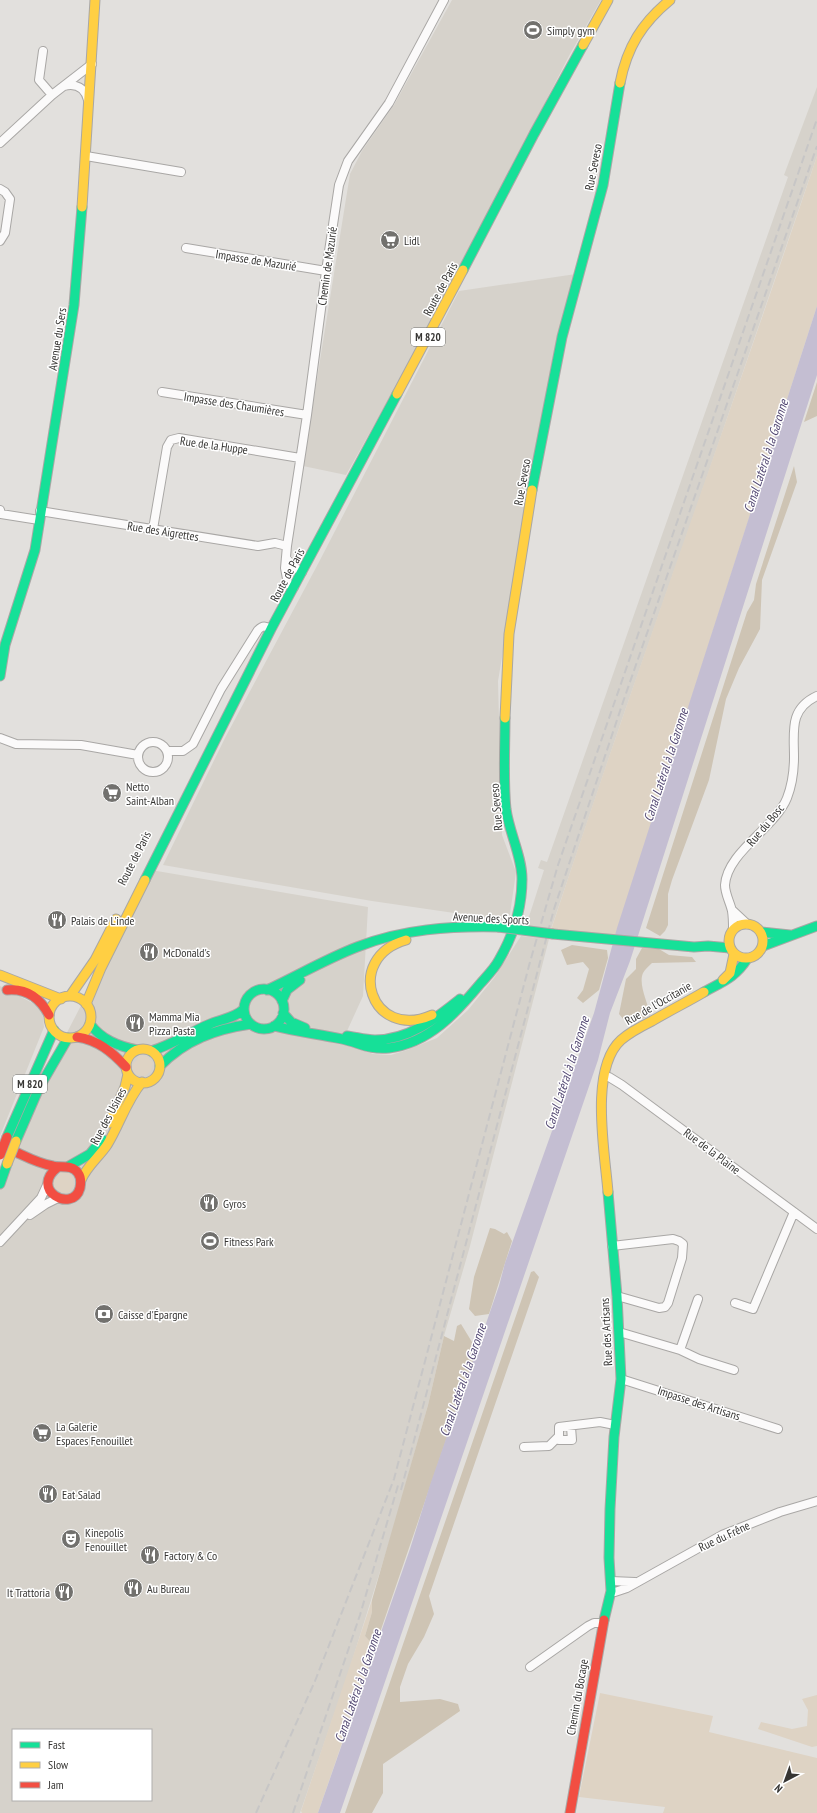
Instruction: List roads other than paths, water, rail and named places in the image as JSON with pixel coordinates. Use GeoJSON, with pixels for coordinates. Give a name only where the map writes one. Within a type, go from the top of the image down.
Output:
{"type":"FeatureCollection","features":[{"type":"Feature","properties":{"kind":"main road","name":"Avenue du Sers"},"geometry":{"type":"LineString","coordinates":[[0,676],[5,645],[35,550],[39,516],[50,463],[74,305],[86,156],[95,0]]}},
{"type":"Feature","properties":{"kind":"main road","name":"Route de Paris"},"geometry":{"type":"LineString","coordinates":[[86,1004],[101,968],[271,629],[447,303],[534,134],[610,0]]}},
{"type":"Feature","properties":{"kind":"main road","name":"Rue Seveso"},"geometry":{"type":"LineString","coordinates":[[274,1026],[302,1034],[346,1040],[368,1048],[396,1047],[418,1039],[442,1025],[461,1007],[483,982],[506,949],[516,920],[522,892],[521,867],[511,836],[506,808],[505,704],[509,634],[541,446],[562,338],[603,185],[623,68],[636,36],[652,15],[670,0]]}},
{"type":"Feature","properties":{"kind":"main road","name":"Route de Paris"},"geometry":{"type":"LineString","coordinates":[[65,998],[95,960],[218,722],[252,666]]}},
{"type":"Feature","properties":{"kind":"main road"},"geometry":{"type":"LineString","coordinates":[[708,946],[731,933],[742,924],[753,925],[761,932],[790,935]]}},
{"type":"Feature","properties":{"kind":"main road"},"geometry":{"type":"LineString","coordinates":[[708,946],[732,951],[737,956],[747,959],[757,955],[763,946],[817,926]]}},
{"type":"Feature","properties":{"kind":"main road"},"geometry":{"type":"LineString","coordinates":[[442,1014],[437,1012],[420,1020],[410,1022],[392,1017],[377,1004],[372,995],[370,976],[376,959],[387,948],[396,943],[447,928]]}},
{"type":"Feature","properties":{"kind":"main road","name":"Avenue des Sports"},"geometry":{"type":"LineString","coordinates":[[267,990],[352,949],[386,938],[447,928],[498,928],[694,948],[708,946]]}},
{"type":"Feature","properties":{"kind":"main road"},"geometry":{"type":"LineString","coordinates":[[761,932],[763,946]]}},
{"type":"Feature","properties":{"kind":"main road"},"geometry":{"type":"LineString","coordinates":[[723,980],[730,973],[732,951],[731,933]]}},
{"type":"Feature","properties":{"kind":"main road","name":"Avenue des Sports"},"geometry":{"type":"LineString","coordinates":[[282,1001],[287,990],[302,979],[386,938]]}},
{"type":"Feature","properties":{"kind":"main road","name":"Rue de l'Occitanie"},"geometry":{"type":"LineString","coordinates":[[604,1077],[610,1058],[618,1043],[630,1033],[723,980],[733,976],[740,970],[747,959]]}},
{"type":"Feature","properties":{"kind":"main road"},"geometry":{"type":"LineString","coordinates":[[4,977],[65,998],[77,997],[86,1004],[91,1015],[90,1024],[85,1032],[72,1038]]}},
{"type":"Feature","properties":{"kind":"main road"},"geometry":{"type":"LineString","coordinates":[[2,993],[9,986],[4,977]]}},
{"type":"Feature","properties":{"kind":"main road","name":"Rue Seveso"},"geometry":{"type":"LineString","coordinates":[[283,1013],[291,1022],[299,1027],[375,1040],[394,1038],[406,1035],[428,1024],[483,982]]}},
{"type":"Feature","properties":{"kind":"main road"},"geometry":{"type":"LineString","coordinates":[[2,993],[22,990],[32,994],[42,1002],[49,1015],[50,1024],[59,1035],[72,1038],[89,1038],[98,1041],[136,1080],[142,1082],[153,1079],[158,1073],[160,1066],[169,1056],[208,1034],[220,1029],[251,1024]]}},
{"type":"Feature","properties":{"kind":"main road"},"geometry":{"type":"LineString","coordinates":[[262,990],[267,990],[274,993],[282,1001],[283,1013],[278,1023],[274,1026],[262,1029],[251,1024],[246,1018],[244,1009],[245,1003],[252,994],[262,990]]}},
{"type":"Feature","properties":{"kind":"main road"},"geometry":{"type":"LineString","coordinates":[[49,1015],[52,1006],[65,998]]}},
{"type":"Feature","properties":{"kind":"main road"},"geometry":{"type":"LineString","coordinates":[[151,1051],[164,1047],[208,1025],[235,1016],[244,1009]]}},
{"type":"Feature","properties":{"kind":"main road"},"geometry":{"type":"LineString","coordinates":[[90,1024],[104,1038],[117,1045],[137,1050],[145,1049],[151,1051],[156,1056],[160,1066]]}},
{"type":"Feature","properties":{"kind":"main road","name":"M 820"},"geometry":{"type":"LineString","coordinates":[[0,1156],[54,1030]]}},
{"type":"Feature","properties":{"kind":"main road","name":"M 820"},"geometry":{"type":"LineString","coordinates":[[0,1184],[27,1110],[48,1069],[72,1038]]}},
{"type":"Feature","properties":{"kind":"main road"},"geometry":{"type":"LineString","coordinates":[[127,1070],[129,1057],[137,1050]]}},
{"type":"Feature","properties":{"kind":"main road","name":"Rue des Usines"},"geometry":{"type":"LineString","coordinates":[[68,1166],[90,1154],[100,1143],[125,1087],[127,1070]]}},
{"type":"Feature","properties":{"kind":"main road","name":"Rue des Artisans"},"geometry":{"type":"LineString","coordinates":[[604,1077],[601,1106],[617,1296],[621,1379],[615,1425],[610,1509],[609,1558],[611,1586]]}},
{"type":"Feature","properties":{"kind":"main road","name":"Rue des Usines"},"geometry":{"type":"LineString","coordinates":[[81,1180],[84,1171],[106,1147],[129,1101],[142,1082]]}},
{"type":"Feature","properties":{"kind":"main road"},"geometry":{"type":"LineString","coordinates":[[0,1145],[32,1159],[58,1167],[68,1166],[76,1170],[81,1180],[80,1188],[76,1194],[66,1199],[58,1198],[50,1192],[48,1182],[41,1168],[32,1159]]}},
{"type":"Feature","properties":{"kind":"main road"},"geometry":{"type":"LineString","coordinates":[[48,1182],[52,1171],[58,1167]]}},
{"type":"Feature","properties":{"kind":"main road","name":"Chemin du Bocage"},"geometry":{"type":"LineString","coordinates":[[570,1813],[611,1586]]}},
{"type":"Feature","properties":{"kind":"street","name":"Chemin de Mazurié"},"geometry":{"type":"LineString","coordinates":[[294,587],[289,585],[287,581],[285,568],[287,546],[339,185],[348,161],[389,103],[444,0]]}},
{"type":"Feature","properties":{"kind":"street"},"geometry":{"type":"LineString","coordinates":[[42,51],[40,80],[52,96]]}},
{"type":"Feature","properties":{"kind":"street"},"geometry":{"type":"LineString","coordinates":[[0,143],[52,96],[92,64]]}},
{"type":"Feature","properties":{"kind":"street"},"geometry":{"type":"LineString","coordinates":[[64,86],[73,84],[82,88],[88,98],[89,107]]}},
{"type":"Feature","properties":{"kind":"street"},"geometry":{"type":"LineString","coordinates":[[86,156],[181,172]]}},
{"type":"Feature","properties":{"kind":"street"},"geometry":{"type":"LineString","coordinates":[[0,189],[5,192],[10,199],[5,232],[0,242]]}},
{"type":"Feature","properties":{"kind":"street","name":"Impasse de Mazurié"},"geometry":{"type":"LineString","coordinates":[[186,248],[326,271]]}},
{"type":"Feature","properties":{"kind":"street","name":"Impasse des Chaumières"},"geometry":{"type":"LineString","coordinates":[[162,392],[307,415]]}},
{"type":"Feature","properties":{"kind":"street","name":"Rue de la Huppe"},"geometry":{"type":"LineString","coordinates":[[153,529],[167,447],[171,440],[179,438],[300,458]]}},
{"type":"Feature","properties":{"kind":"street","name":"Rue des Aigrettes"},"geometry":{"type":"LineString","coordinates":[[0,513],[153,529],[258,546],[275,543],[287,546]]}},
{"type":"Feature","properties":{"kind":"street"},"geometry":{"type":"LineString","coordinates":[[286,558],[294,567],[302,572]]}},
{"type":"Feature","properties":{"kind":"street"},"geometry":{"type":"LineString","coordinates":[[168,752],[183,751],[192,744],[221,689],[258,630],[262,626],[266,626],[271,629]]}},
{"type":"Feature","properties":{"kind":"street","name":"Rue du Bosc"},"geometry":{"type":"LineString","coordinates":[[747,924],[732,910],[727,899],[725,885],[727,875],[737,857],[774,818],[786,800],[793,778],[793,723],[808,701],[817,696]]}},
{"type":"Feature","properties":{"kind":"street"},"geometry":{"type":"LineString","coordinates":[[0,738],[16,744],[81,745],[138,755]]}},
{"type":"Feature","properties":{"kind":"street"},"geometry":{"type":"LineString","coordinates":[[150,742],[160,743],[168,752],[169,756],[166,765],[155,772],[145,769],[141,765],[138,755],[142,746],[150,742]]}},
{"type":"Feature","properties":{"kind":"street","name":"Rue du Bosc"},"geometry":{"type":"LineString","coordinates":[[731,933],[732,910]]}},
{"type":"Feature","properties":{"kind":"street","name":"Rue de la Plaine"},"geometry":{"type":"LineString","coordinates":[[604,1077],[608,1077],[622,1085],[817,1229]]}},
{"type":"Feature","properties":{"kind":"street"},"geometry":{"type":"LineString","coordinates":[[0,1242],[41,1198],[48,1182]]}},
{"type":"Feature","properties":{"kind":"street"},"geometry":{"type":"LineString","coordinates":[[13,1227],[46,1204],[58,1198]]}},
{"type":"Feature","properties":{"kind":"street"},"geometry":{"type":"LineString","coordinates":[[735,1303],[753,1309],[794,1212]]}},
{"type":"Feature","properties":{"kind":"street"},"geometry":{"type":"LineString","coordinates":[[612,1246],[673,1239],[682,1244],[682,1258],[668,1303],[665,1307],[659,1308],[617,1296]]}},
{"type":"Feature","properties":{"kind":"street"},"geometry":{"type":"LineString","coordinates":[[680,1350],[698,1299]]}},
{"type":"Feature","properties":{"kind":"street"},"geometry":{"type":"LineString","coordinates":[[619,1332],[680,1350],[699,1359],[734,1370]]}},
{"type":"Feature","properties":{"kind":"street","name":"Impasse des Artisans"},"geometry":{"type":"LineString","coordinates":[[621,1379],[778,1429]]}},
{"type":"Feature","properties":{"kind":"street"},"geometry":{"type":"LineString","coordinates":[[571,1427],[572,1440],[559,1440],[559,1427],[571,1427],[600,1422],[615,1425]]}},
{"type":"Feature","properties":{"kind":"street"},"geometry":{"type":"LineString","coordinates":[[524,1447],[549,1446],[559,1436]]}},
{"type":"Feature","properties":{"kind":"street","name":"Rue du Frêne"},"geometry":{"type":"LineString","coordinates":[[611,1586],[636,1582],[722,1535],[780,1512],[817,1501]]}},
{"type":"Feature","properties":{"kind":"street"},"geometry":{"type":"LineString","coordinates":[[530,1667],[588,1626],[594,1623],[603,1624]]}},
{"type":"Feature","properties":{"kind":"railway"},"geometry":{"type":"LineString","coordinates":[[256,1813],[315,1681],[394,1479],[530,962],[558,865],[817,119]]}},
{"type":"Feature","properties":{"kind":"railway"},"geometry":{"type":"LineString","coordinates":[[401,1490],[554,909],[623,702],[817,146]]}},
{"type":"Feature","properties":{"kind":"railway"},"geometry":{"type":"LineString","coordinates":[[293,1813],[360,1615],[399,1482]]}},
{"type":"Feature","properties":{"kind":"place","name":"Simply gym"},"geometry":{"type":"Point","coordinates":[533,30]}},
{"type":"Feature","properties":{"kind":"place","name":"Lidl"},"geometry":{"type":"Point","coordinates":[390,240]}},
{"type":"Feature","properties":{"kind":"place","name":"Netto Saint-Alban"},"geometry":{"type":"Point","coordinates":[112,793]}},
{"type":"Feature","properties":{"kind":"place","name":"Palais de L'inde"},"geometry":{"type":"Point","coordinates":[57,920]}},
{"type":"Feature","properties":{"kind":"place","name":"McDonald's"},"geometry":{"type":"Point","coordinates":[149,952]}},
{"type":"Feature","properties":{"kind":"place","name":"Mamma Mia Pizza Pasta"},"geometry":{"type":"Point","coordinates":[135,1023]}},
{"type":"Feature","properties":{"kind":"place","name":"Gyros"},"geometry":{"type":"Point","coordinates":[209,1203]}},
{"type":"Feature","properties":{"kind":"place","name":"Fitness Park"},"geometry":{"type":"Point","coordinates":[210,1241]}},
{"type":"Feature","properties":{"kind":"place","name":"Caisse d'Épargne"},"geometry":{"type":"Point","coordinates":[104,1314]}},
{"type":"Feature","properties":{"kind":"place","name":"La Galerie Espaces Fenouillet"},"geometry":{"type":"Point","coordinates":[42,1433]}},
{"type":"Feature","properties":{"kind":"place","name":"Eat Salad"},"geometry":{"type":"Point","coordinates":[48,1494]}},
{"type":"Feature","properties":{"kind":"place","name":"Kinepolis Fenouillet"},"geometry":{"type":"Point","coordinates":[71,1539]}},
{"type":"Feature","properties":{"kind":"place","name":"Factory & Co"},"geometry":{"type":"Point","coordinates":[150,1555]}},
{"type":"Feature","properties":{"kind":"place","name":"Au Bureau"},"geometry":{"type":"Point","coordinates":[133,1588]}},
{"type":"Feature","properties":{"kind":"place","name":"It Trattoria"},"geometry":{"type":"Point","coordinates":[64,1592]}},
{"type":"Feature","properties":{"kind":"water label","name":"Canal Latéral à la Garonne"},"geometry":{"type":"Point","coordinates":[766,456]}},
{"type":"Feature","properties":{"kind":"water label","name":"Canal Latéral à la Garonne"},"geometry":{"type":"Point","coordinates":[666,765]}},
{"type":"Feature","properties":{"kind":"water label","name":"Canal Latéral à la Garonne"},"geometry":{"type":"Point","coordinates":[567,1073]}},
{"type":"Feature","properties":{"kind":"water label","name":"Canal Latéral à la Garonne"},"geometry":{"type":"Point","coordinates":[463,1380]}},
{"type":"Feature","properties":{"kind":"water label","name":"Canal Latéral à la Garonne"},"geometry":{"type":"Point","coordinates":[358,1686]}}]}
